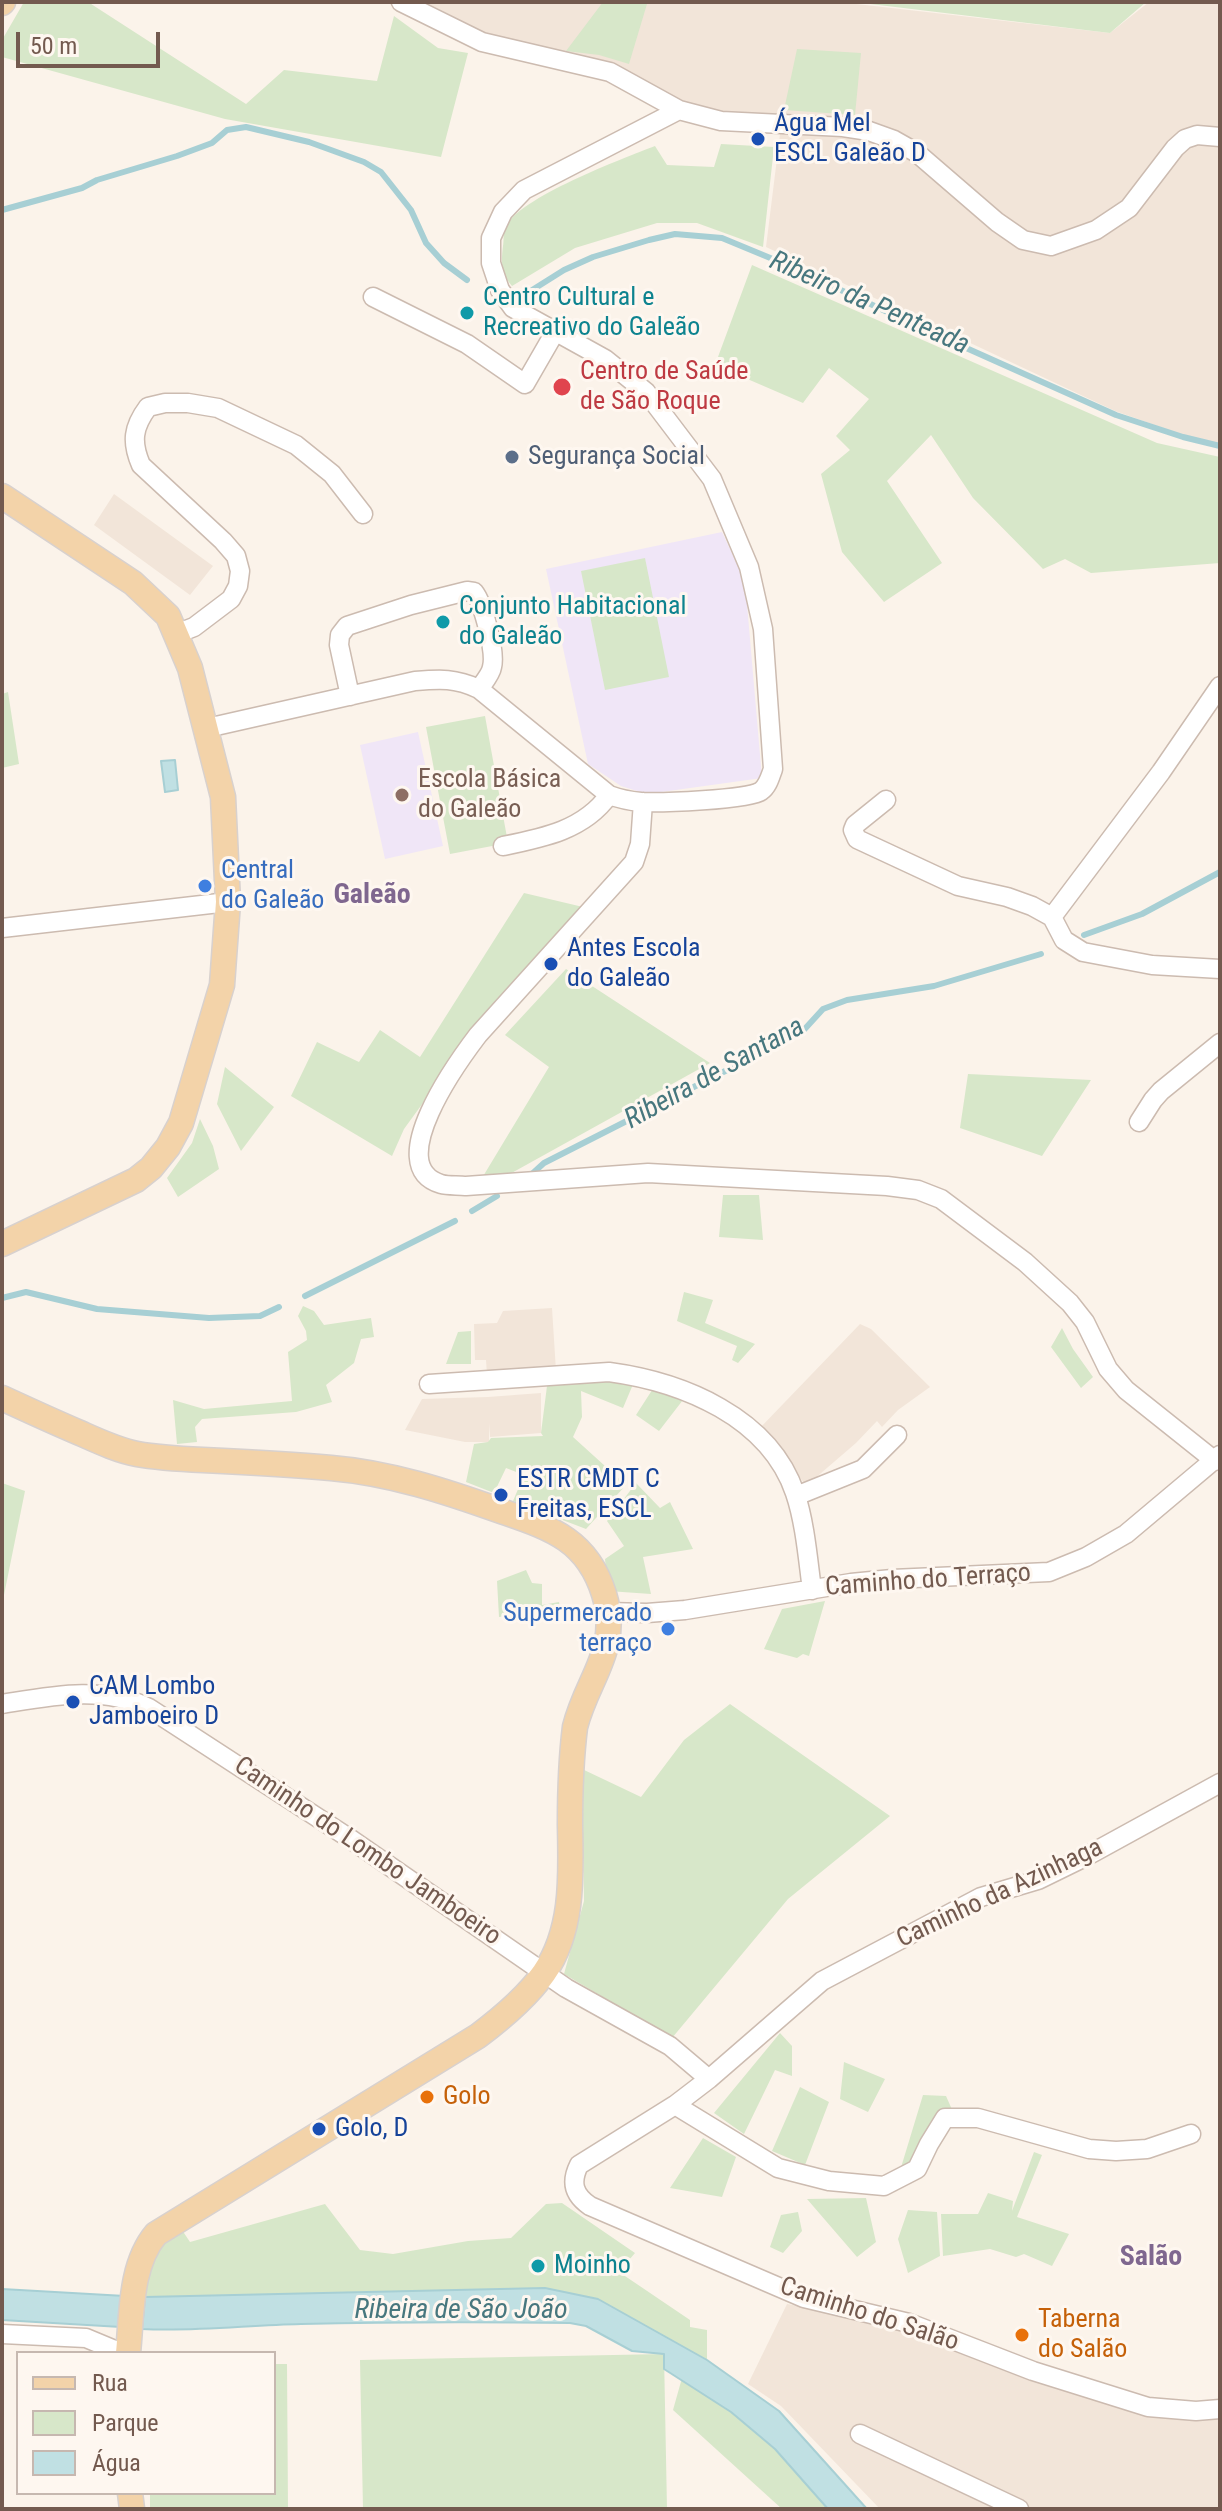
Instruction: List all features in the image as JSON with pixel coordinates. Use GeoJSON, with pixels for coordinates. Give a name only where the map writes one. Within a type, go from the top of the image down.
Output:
{"type":"FeatureCollection","features":[{"type":"Feature","properties":{"kind":"main road"},"geometry":{"type":"LineString","coordinates":[[2,496],[133,583],[168,616],[190,668],[223,797],[228,902],[222,985],[192,1092],[168,1147],[151,1168],[136,1180],[2,1244]]}},
{"type":"Feature","properties":{"kind":"main road"},"geometry":{"type":"LineString","coordinates":[[2,1398],[133,1454],[333,1468],[415,1482],[548,1527],[567,1538],[581,1552],[605,1596],[609,1627],[603,1660],[578,1713],[575,1727],[569,1902],[560,1937],[545,1972],[498,2021],[478,2036],[156,2234],[145,2247],[139,2262],[128,2351]]}},
{"type":"Feature","properties":{"kind":"street"},"geometry":{"type":"LineString","coordinates":[[401,2],[482,42],[610,72],[679,110],[721,121],[843,127],[869,131],[894,140],[917,153],[997,222],[1023,240],[1051,246],[1096,230],[1129,208],[1185,139],[1197,135],[1220,137]]}},
{"type":"Feature","properties":{"kind":"street"},"geometry":{"type":"LineString","coordinates":[[207,728],[415,681],[440,679],[460,681],[479,689],[609,795],[643,802],[743,797],[761,791],[769,782],[773,769],[763,629],[749,567],[712,479],[646,392],[605,359],[513,308],[500,290],[491,263],[491,238],[503,212],[524,190],[679,110]]}},
{"type":"Feature","properties":{"kind":"street"},"geometry":{"type":"LineString","coordinates":[[373,297],[467,344],[525,384],[555,332]]}},
{"type":"Feature","properties":{"kind":"street"},"geometry":{"type":"LineString","coordinates":[[176,634],[194,627],[231,599],[238,586],[240,571],[236,556],[223,541],[141,465],[134,450],[133,435],[148,407],[188,403],[218,408],[296,445],[332,474],[363,514]]}},
{"type":"Feature","properties":{"kind":"street"},"geometry":{"type":"LineString","coordinates":[[350,696],[339,645],[340,635],[347,626],[395,609],[460,592],[474,592],[481,602],[492,653],[492,670],[479,689]]}},
{"type":"Feature","properties":{"kind":"street"},"geometry":{"type":"LineString","coordinates":[[1052,917],[1161,772],[1220,686]]}},
{"type":"Feature","properties":{"kind":"street"},"geometry":{"type":"LineString","coordinates":[[503,846],[552,837],[591,814],[609,795]]}},
{"type":"Feature","properties":{"kind":"street"},"geometry":{"type":"LineString","coordinates":[[886,800],[855,825],[853,830],[857,839],[958,886],[1032,906],[1052,917],[1064,940],[1083,952],[1152,965],[1220,969]]}},
{"type":"Feature","properties":{"kind":"street"},"geometry":{"type":"LineString","coordinates":[[643,802],[640,844],[634,862],[478,1035],[458,1063],[424,1122],[419,1157],[425,1174],[440,1184],[466,1186],[648,1173],[918,1190],[941,1199],[1025,1262],[1059,1292],[1085,1322],[1108,1369],[1126,1390],[1218,1458]]}},
{"type":"Feature","properties":{"kind":"street"},"geometry":{"type":"LineString","coordinates":[[2,928],[228,902]]}},
{"type":"Feature","properties":{"kind":"street"},"geometry":{"type":"LineString","coordinates":[[1139,1122],[1161,1091],[1220,1043]]}},
{"type":"Feature","properties":{"kind":"street"},"geometry":{"type":"LineString","coordinates":[[429,1384],[609,1372],[666,1384],[713,1404],[750,1429],[775,1455],[796,1496],[812,1590]]}},
{"type":"Feature","properties":{"kind":"street"},"geometry":{"type":"LineString","coordinates":[[796,1496],[863,1469],[897,1435]]}},
{"type":"Feature","properties":{"kind":"street","name":"Caminho do Terraço"},"geometry":{"type":"LineString","coordinates":[[607,1612],[685,1610],[892,1579],[1049,1572],[1086,1557],[1126,1534],[1218,1458]]}},
{"type":"Feature","properties":{"kind":"street","name":"Caminho do Lombo Jamboeiro"},"geometry":{"type":"LineString","coordinates":[[2,1704],[61,1694],[98,1694],[121,1696],[149,1708],[349,1838],[566,1988],[670,2046],[709,2079]]}},
{"type":"Feature","properties":{"kind":"street","name":"Caminho da Azinhaga"},"geometry":{"type":"LineString","coordinates":[[675,2105],[822,1981],[981,1897],[1038,1880],[1085,1857],[1220,1783]]}},
{"type":"Feature","properties":{"kind":"street"},"geometry":{"type":"LineString","coordinates":[[675,2105],[778,2168],[829,2181],[884,2186],[917,2169],[945,2118],[978,2118],[1089,2149],[1116,2151],[1147,2149],[1191,2134]]}},
{"type":"Feature","properties":{"kind":"street","name":"Caminho do Salão"},"geometry":{"type":"LineString","coordinates":[[675,2105],[579,2165],[574,2182],[580,2199],[804,2298],[909,2323],[1033,2371],[1148,2407],[1196,2411],[1220,2409]]}},
{"type":"Feature","properties":{"kind":"street"},"geometry":{"type":"LineString","coordinates":[[2,2334],[86,2338],[117,2351]]}},
{"type":"Feature","properties":{"kind":"street"},"geometry":{"type":"LineString","coordinates":[[860,2434],[1019,2509]]}},
{"type":"Feature","properties":{"kind":"shaded area"},"geometry":{"type":"Polygon","coordinates":[[[403,2],[839,2],[1110,33],[1149,2],[1220,2],[1220,448],[1115,411],[766,247],[781,126],[691,113],[621,79],[483,42],[403,2]]]}},
{"type":"Feature","properties":{"kind":"shaded area"},"geometry":{"type":"Polygon","coordinates":[[[114,494],[213,566],[190,595],[94,525],[114,494]]]}},
{"type":"Feature","properties":{"kind":"shaded area"},"geometry":{"type":"Polygon","coordinates":[[[722,532],[745,581],[762,778],[647,794],[621,786],[588,764],[546,569],[722,532]]]}},
{"type":"Feature","properties":{"kind":"shaded area","name":"Escola Básica do Galeão"},"geometry":{"type":"Polygon","coordinates":[[[418,732],[443,846],[385,859],[360,745],[418,732]]]}},
{"type":"Feature","properties":{"kind":"shaded area"},"geometry":{"type":"Polygon","coordinates":[[[552,1308],[556,1371],[487,1375],[486,1360],[475,1360],[474,1324],[497,1323],[503,1311],[552,1308]]]}},
{"type":"Feature","properties":{"kind":"shaded area"},"geometry":{"type":"Polygon","coordinates":[[[860,1324],[871,1329],[930,1387],[898,1410],[882,1427],[877,1421],[806,1486],[780,1450],[759,1429],[860,1324]]]}},
{"type":"Feature","properties":{"kind":"shaded area"},"geometry":{"type":"Polygon","coordinates":[[[541,1393],[541,1433],[490,1437],[489,1423],[489,1442],[465,1442],[405,1430],[422,1399],[541,1393]]]}},
{"type":"Feature","properties":{"kind":"shaded area"},"geometry":{"type":"Polygon","coordinates":[[[787,2304],[903,2326],[1178,2417],[1220,2410],[1220,2509],[880,2509],[781,2406],[748,2384],[787,2304]]]}},
{"type":"Feature","properties":{"kind":"green space"},"geometry":{"type":"Polygon","coordinates":[[[24,2],[88,2],[246,104],[284,70],[377,81],[394,16],[438,48],[468,53],[441,157],[225,119],[2,57],[2,40],[24,2]]]}},
{"type":"Feature","properties":{"kind":"green space"},"geometry":{"type":"Polygon","coordinates":[[[603,2],[647,4],[629,64],[599,55],[566,51],[603,2]]]}},
{"type":"Feature","properties":{"kind":"green space"},"geometry":{"type":"Polygon","coordinates":[[[854,2],[1146,2],[1110,33],[854,2]]]}},
{"type":"Feature","properties":{"kind":"green space"},"geometry":{"type":"Polygon","coordinates":[[[797,49],[861,53],[855,115],[784,110],[797,49]]]}},
{"type":"Feature","properties":{"kind":"green space"},"geometry":{"type":"Polygon","coordinates":[[[721,144],[774,147],[763,247],[697,223],[657,223],[575,248],[512,286],[508,281],[502,263],[504,230],[514,216],[529,204],[573,180],[655,146],[667,165],[714,167],[721,144]]]}},
{"type":"Feature","properties":{"kind":"green space"},"geometry":{"type":"Polygon","coordinates":[[[752,265],[1157,443],[1220,457],[1220,563],[1091,573],[1065,559],[1043,569],[973,498],[931,435],[887,481],[942,563],[884,602],[842,552],[821,474],[850,450],[836,436],[869,399],[829,368],[803,403],[715,365],[752,265]]]}},
{"type":"Feature","properties":{"kind":"green space"},"geometry":{"type":"Polygon","coordinates":[[[645,558],[669,677],[605,690],[581,571],[645,558]]]}},
{"type":"Feature","properties":{"kind":"green space"},"geometry":{"type":"Polygon","coordinates":[[[8,692],[19,764],[2,768],[2,694],[8,692]]]}},
{"type":"Feature","properties":{"kind":"green space"},"geometry":{"type":"Polygon","coordinates":[[[485,716],[508,843],[450,854],[426,727],[485,716]]]}},
{"type":"Feature","properties":{"kind":"green space"},"geometry":{"type":"Polygon","coordinates":[[[524,893],[583,907],[444,1074],[404,1129],[392,1156],[291,1096],[317,1042],[359,1062],[380,1030],[420,1057],[524,893]]]}},
{"type":"Feature","properties":{"kind":"green space"},"geometry":{"type":"Polygon","coordinates":[[[566,969],[710,1063],[508,1175],[482,1178],[549,1067],[505,1035],[566,969]]]}},
{"type":"Feature","properties":{"kind":"green space"},"geometry":{"type":"Polygon","coordinates":[[[225,1067],[274,1107],[241,1151],[217,1104],[225,1067]]]}},
{"type":"Feature","properties":{"kind":"green space"},"geometry":{"type":"Polygon","coordinates":[[[968,1074],[1091,1080],[1042,1156],[960,1128],[968,1074]]]}},
{"type":"Feature","properties":{"kind":"green space"},"geometry":{"type":"Polygon","coordinates":[[[200,1119],[213,1146],[219,1169],[178,1197],[167,1178],[192,1143],[200,1119]]]}},
{"type":"Feature","properties":{"kind":"green space"},"geometry":{"type":"Polygon","coordinates":[[[723,1195],[759,1195],[763,1240],[719,1237],[723,1195]]]}},
{"type":"Feature","properties":{"kind":"green space"},"geometry":{"type":"Polygon","coordinates":[[[684,1292],[713,1300],[705,1323],[755,1344],[738,1363],[732,1360],[737,1346],[677,1321],[684,1292]]]}},
{"type":"Feature","properties":{"kind":"green space"},"geometry":{"type":"Polygon","coordinates":[[[303,1306],[314,1311],[324,1325],[371,1318],[374,1337],[361,1339],[354,1363],[326,1385],[332,1402],[296,1412],[202,1419],[195,1427],[197,1442],[177,1444],[173,1400],[204,1409],[292,1401],[288,1352],[307,1340],[298,1316],[303,1306]]]}},
{"type":"Feature","properties":{"kind":"green space"},"geometry":{"type":"Polygon","coordinates":[[[1062,1328],[1093,1377],[1081,1388],[1051,1347],[1062,1328]]]}},
{"type":"Feature","properties":{"kind":"green space"},"geometry":{"type":"Polygon","coordinates":[[[471,1331],[471,1364],[446,1364],[458,1332],[471,1331]]]}},
{"type":"Feature","properties":{"kind":"green space"},"geometry":{"type":"Polygon","coordinates":[[[604,1378],[634,1382],[623,1408],[581,1391],[582,1417],[573,1437],[626,1485],[586,1529],[513,1501],[524,1475],[506,1468],[494,1493],[466,1482],[474,1444],[488,1442],[491,1438],[543,1436],[547,1386],[604,1378]]]}},
{"type":"Feature","properties":{"kind":"green space"},"geometry":{"type":"Polygon","coordinates":[[[656,1384],[686,1396],[659,1431],[636,1415],[656,1384]]]}},
{"type":"Feature","properties":{"kind":"green space"},"geometry":{"type":"Polygon","coordinates":[[[2,1483],[25,1491],[4,1595],[2,1594],[2,1483]]]}},
{"type":"Feature","properties":{"kind":"green space"},"geometry":{"type":"Polygon","coordinates":[[[636,1483],[660,1508],[670,1502],[693,1549],[643,1557],[651,1594],[608,1591],[605,1559],[624,1546],[607,1521],[636,1483]]]}},
{"type":"Feature","properties":{"kind":"green space"},"geometry":{"type":"Polygon","coordinates":[[[526,1570],[532,1583],[542,1584],[542,1605],[559,1602],[560,1609],[499,1617],[497,1581],[526,1570]]]}},
{"type":"Feature","properties":{"kind":"green space"},"geometry":{"type":"Polygon","coordinates":[[[825,1601],[809,1656],[803,1654],[797,1658],[764,1649],[782,1609],[825,1601]]]}},
{"type":"Feature","properties":{"kind":"green space"},"geometry":{"type":"Polygon","coordinates":[[[730,1704],[890,1816],[788,1899],[672,2038],[564,1974],[584,1901],[582,1769],[641,1797],[684,1740],[730,1704]]]}},
{"type":"Feature","properties":{"kind":"green space"},"geometry":{"type":"Polygon","coordinates":[[[780,2033],[792,2046],[792,2076],[775,2070],[744,2134],[714,2113],[780,2033]]]}},
{"type":"Feature","properties":{"kind":"green space"},"geometry":{"type":"Polygon","coordinates":[[[844,2062],[885,2079],[868,2112],[840,2099],[844,2062]]]}},
{"type":"Feature","properties":{"kind":"green space"},"geometry":{"type":"Polygon","coordinates":[[[800,2087],[829,2102],[805,2165],[772,2151],[800,2087]]]}},
{"type":"Feature","properties":{"kind":"green space"},"geometry":{"type":"Polygon","coordinates":[[[923,2095],[946,2096],[954,2114],[915,2162],[899,2174],[923,2095]]]}},
{"type":"Feature","properties":{"kind":"green space"},"geometry":{"type":"Polygon","coordinates":[[[703,2138],[736,2157],[722,2197],[670,2188],[703,2138]]]}},
{"type":"Feature","properties":{"kind":"green space"},"geometry":{"type":"Polygon","coordinates":[[[1034,2152],[1042,2155],[1017,2217],[1069,2234],[1052,2266],[1024,2254],[1016,2257],[990,2249],[943,2256],[941,2214],[978,2214],[988,2193],[1013,2201],[1012,2211],[1034,2152]]]}},
{"type":"Feature","properties":{"kind":"green space"},"geometry":{"type":"Polygon","coordinates":[[[866,2198],[876,2242],[857,2257],[807,2199],[866,2198]]]}},
{"type":"Feature","properties":{"kind":"green space"},"geometry":{"type":"Polygon","coordinates":[[[562,2203],[635,2253],[617,2274],[622,2274],[690,2320],[690,2327],[707,2330],[707,2360],[598,2299],[545,2288],[145,2297],[153,2251],[182,2230],[190,2242],[325,2204],[360,2250],[393,2254],[468,2241],[511,2238],[546,2204],[562,2203]]]}},
{"type":"Feature","properties":{"kind":"green space"},"geometry":{"type":"Polygon","coordinates":[[[908,2210],[937,2212],[940,2256],[908,2273],[898,2239],[908,2210]]]}},
{"type":"Feature","properties":{"kind":"green space"},"geometry":{"type":"Polygon","coordinates":[[[798,2212],[802,2231],[783,2253],[770,2247],[781,2215],[798,2212]]]}},
{"type":"Feature","properties":{"kind":"green space"},"geometry":{"type":"Polygon","coordinates":[[[664,2354],[667,2509],[363,2509],[360,2360],[664,2354]]]}},
{"type":"Feature","properties":{"kind":"green space"},"geometry":{"type":"Polygon","coordinates":[[[276,2364],[287,2364],[288,2509],[150,2509],[150,2495],[276,2495],[276,2364]]]}},
{"type":"Feature","properties":{"kind":"green space"},"geometry":{"type":"Polygon","coordinates":[[[682,2378],[731,2412],[775,2449],[828,2509],[782,2509],[673,2410],[682,2378]]]}},
{"type":"Feature","properties":{"kind":"water"},"geometry":{"type":"Polygon","coordinates":[[[175,760],[178,790],[165,792],[161,761],[175,760]]]}},
{"type":"Feature","properties":{"kind":"water","name":"Ribeira de São João"},"geometry":{"type":"Polygon","coordinates":[[[545,2288],[598,2299],[707,2360],[779,2411],[867,2509],[828,2509],[775,2449],[731,2412],[664,2369],[664,2354],[632,2351],[586,2326],[570,2323],[402,2323],[142,2329],[145,2297],[545,2288]]]}},
{"type":"Feature","properties":{"kind":"water"},"geometry":{"type":"Polygon","coordinates":[[[2,2289],[125,2296],[121,2327],[2,2320],[2,2289]]]}},
{"type":"Feature","properties":{"kind":"waterway","name":"Ribeiro da Penteada"},"geometry":{"type":"LineString","coordinates":[[2,210],[82,188],[97,180],[177,156],[212,143],[227,130],[246,127],[309,142],[364,162],[381,172],[411,210],[426,243],[444,263],[467,280]]}},
{"type":"Feature","properties":{"kind":"waterway","name":"Ribeiro da Penteada"},"geometry":{"type":"LineString","coordinates":[[516,296],[593,257],[649,240],[675,234],[722,238],[1116,415],[1220,446]]}},
{"type":"Feature","properties":{"kind":"waterway","name":"Ribeira de Santana"},"geometry":{"type":"LineString","coordinates":[[1084,935],[1142,914],[1220,872]]}},
{"type":"Feature","properties":{"kind":"waterway","name":"Ribeira de Santana"},"geometry":{"type":"LineString","coordinates":[[533,1173],[544,1163],[802,1032],[823,1009],[847,1000],[934,986],[1041,954]]}},
{"type":"Feature","properties":{"kind":"waterway","name":"Ribeira de Santana"},"geometry":{"type":"LineString","coordinates":[[472,1211],[497,1196]]}},
{"type":"Feature","properties":{"kind":"waterway","name":"Ribeira de Santana"},"geometry":{"type":"LineString","coordinates":[[305,1296],[455,1221]]}},
{"type":"Feature","properties":{"kind":"waterway","name":"Ribeira de Santana"},"geometry":{"type":"LineString","coordinates":[[2,1298],[26,1292],[97,1309],[209,1318],[260,1316],[279,1307]]}},
{"type":"Feature","properties":{"kind":"place","name":"Água Mel ESCL Galeão D"},"geometry":{"type":"Point","coordinates":[758,139]}},
{"type":"Feature","properties":{"kind":"place","name":"Centro Cultural e Recreativo do Galeão"},"geometry":{"type":"Point","coordinates":[467,313]}},
{"type":"Feature","properties":{"kind":"place","name":"Centro de Saúde de São Roque"},"geometry":{"type":"Point","coordinates":[562,387]}},
{"type":"Feature","properties":{"kind":"place","name":"Segurança Social"},"geometry":{"type":"Point","coordinates":[512,457]}},
{"type":"Feature","properties":{"kind":"place","name":"Conjunto Habitacional do Galeão"},"geometry":{"type":"Point","coordinates":[443,622]}},
{"type":"Feature","properties":{"kind":"place","name":"Escola Básica do Galeão"},"geometry":{"type":"Point","coordinates":[402,795]}},
{"type":"Feature","properties":{"kind":"place","name":"Central do Galeão"},"geometry":{"type":"Point","coordinates":[205,886]}},
{"type":"Feature","properties":{"kind":"place","name":"Antes Escola do Galeão"},"geometry":{"type":"Point","coordinates":[551,964]}},
{"type":"Feature","properties":{"kind":"place","name":"ESTR CMDT C Freitas, ESCL"},"geometry":{"type":"Point","coordinates":[501,1495]}},
{"type":"Feature","properties":{"kind":"place","name":"Supermercado terraço"},"geometry":{"type":"Point","coordinates":[668,1629]}},
{"type":"Feature","properties":{"kind":"place","name":"CAM Lombo Jamboeiro D"},"geometry":{"type":"Point","coordinates":[73,1702]}},
{"type":"Feature","properties":{"kind":"place","name":"Golo"},"geometry":{"type":"Point","coordinates":[427,2097]}},
{"type":"Feature","properties":{"kind":"place","name":"Golo, D"},"geometry":{"type":"Point","coordinates":[319,2129]}},
{"type":"Feature","properties":{"kind":"place","name":"Moinho"},"geometry":{"type":"Point","coordinates":[538,2266]}},
{"type":"Feature","properties":{"kind":"place","name":"Taberna do Salão"},"geometry":{"type":"Point","coordinates":[1022,2335]}},
{"type":"Feature","properties":{"kind":"district","name":"Galeão"},"geometry":{"type":"Point","coordinates":[372,896]}},
{"type":"Feature","properties":{"kind":"district","name":"Salão"},"geometry":{"type":"Point","coordinates":[1151,2258]}}]}
